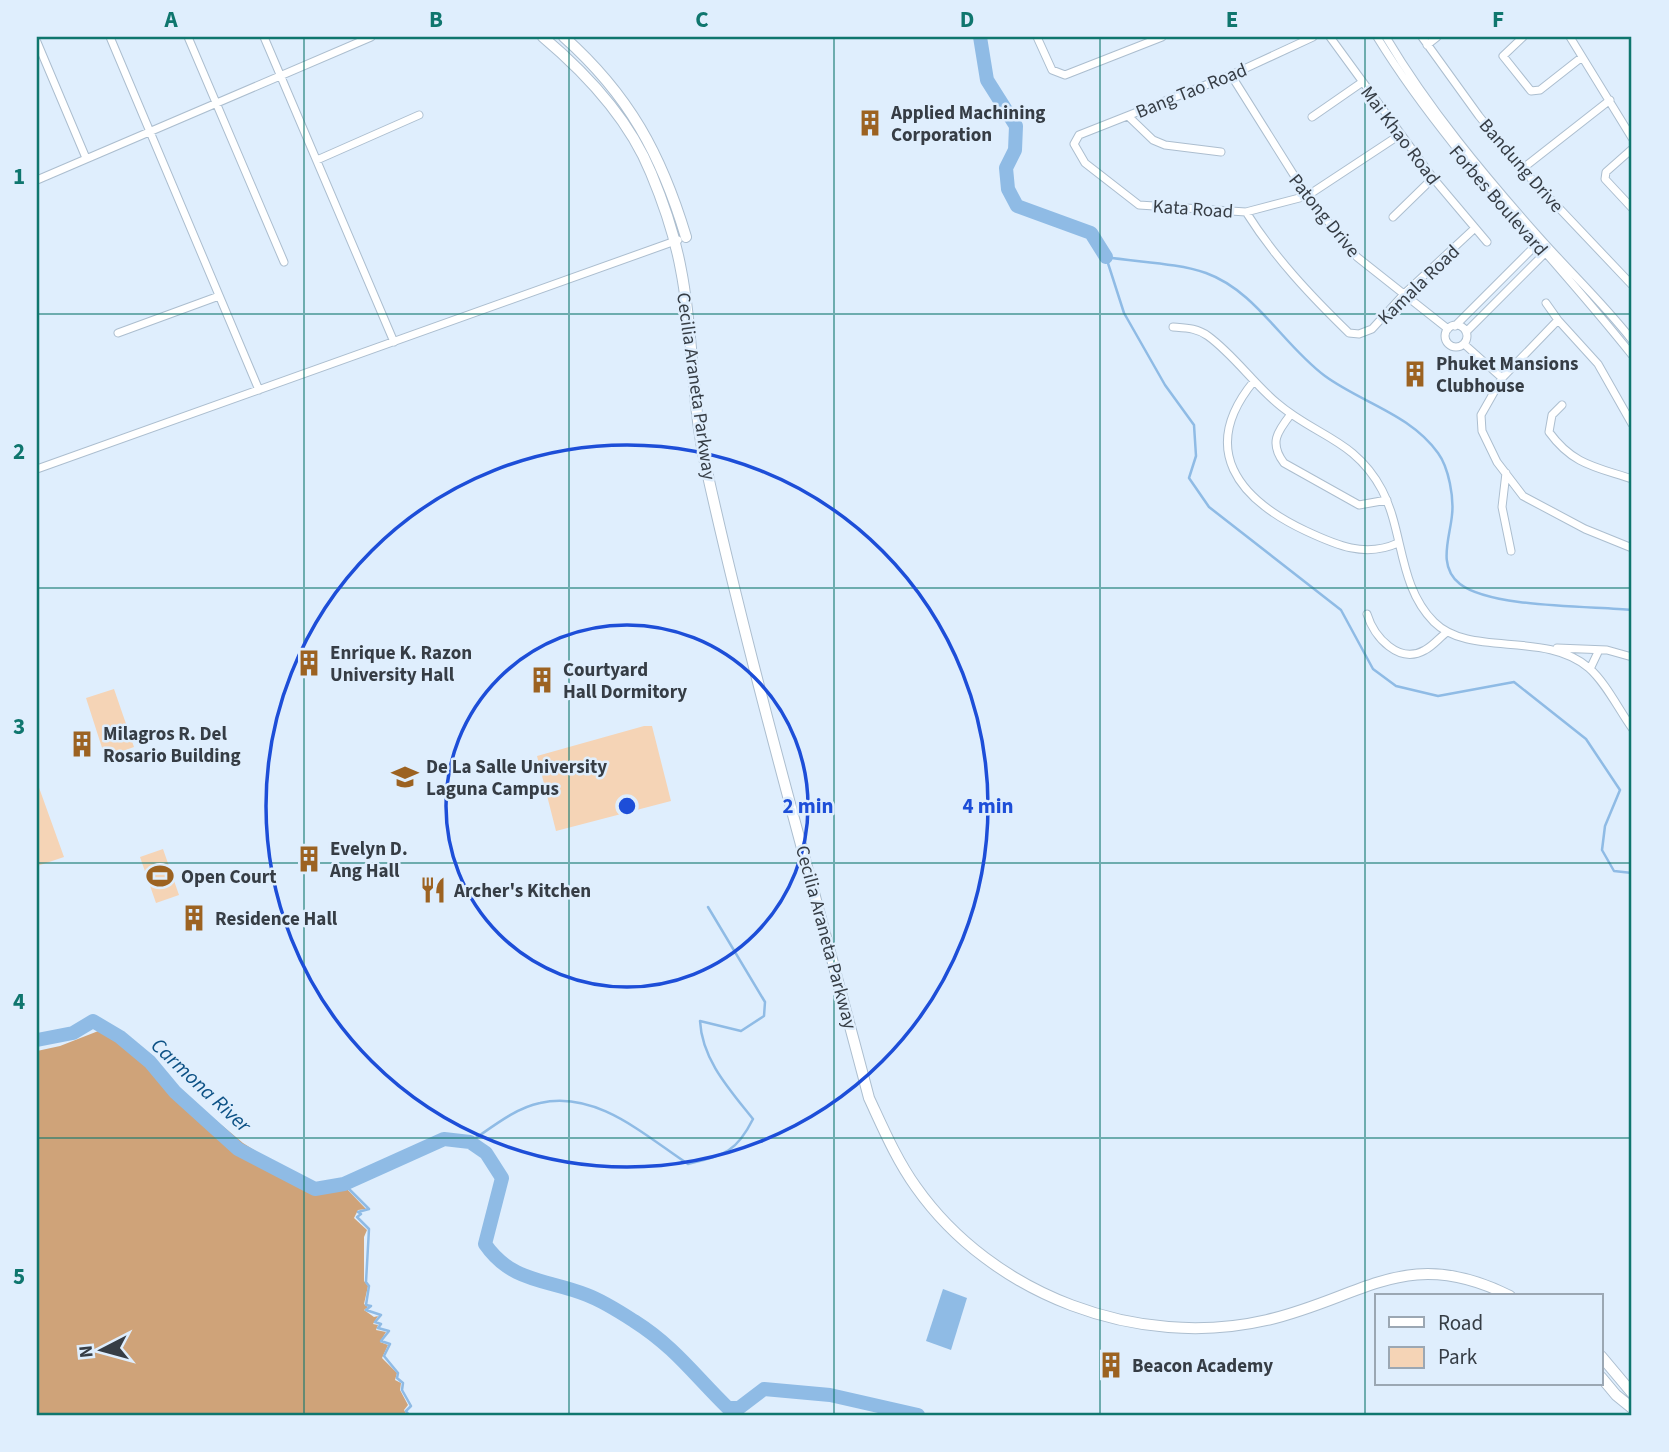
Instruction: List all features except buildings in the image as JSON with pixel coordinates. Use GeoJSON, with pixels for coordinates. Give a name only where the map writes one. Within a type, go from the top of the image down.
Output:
{"type":"FeatureCollection","features":[{"type":"Feature","properties":{"kind":"street"},"geometry":{"type":"LineString","coordinates":[[110,37],[259,390]]}},
{"type":"Feature","properties":{"kind":"street"},"geometry":{"type":"LineString","coordinates":[[188,37],[284,262]]}},
{"type":"Feature","properties":{"kind":"street"},"geometry":{"type":"LineString","coordinates":[[264,37],[394,342]]}},
{"type":"Feature","properties":{"kind":"street"},"geometry":{"type":"LineString","coordinates":[[37,180],[371,37]]}},
{"type":"Feature","properties":{"kind":"street","name":"Cecilia Araneta Parkway"},"geometry":{"type":"LineString","coordinates":[[543,37],[590,82],[634,138],[680,239]]}},
{"type":"Feature","properties":{"kind":"street","name":"Cecilia Araneta Parkway"},"geometry":{"type":"LineString","coordinates":[[564,37],[609,84],[646,132],[664,171],[680,239],[702,449],[741,622],[869,1098],[898,1160],[916,1188],[980,1255],[1054,1299],[1123,1321],[1199,1329],[1235,1326],[1316,1306],[1383,1279],[1415,1275],[1469,1278],[1505,1294]]}},
{"type":"Feature","properties":{"kind":"street"},"geometry":{"type":"LineString","coordinates":[[1037,37],[1052,70],[1065,75],[1162,37]]}},
{"type":"Feature","properties":{"kind":"street","name":"Bang Tao Road"},"geometry":{"type":"LineString","coordinates":[[1074,144],[1079,135],[1231,75],[1312,37]]}},
{"type":"Feature","properties":{"kind":"street","name":"Mai Khao Road"},"geometry":{"type":"LineString","coordinates":[[1331,37],[1361,83],[1433,178],[1487,242]]}},
{"type":"Feature","properties":{"kind":"street","name":"Forbes Boulevard"},"geometry":{"type":"LineString","coordinates":[[1377,37],[1430,117],[1538,242],[1598,297],[1632,340]]}},
{"type":"Feature","properties":{"kind":"street","name":"Forbes Boulevard"},"geometry":{"type":"LineString","coordinates":[[1386,37],[1442,120],[1538,242]]}},
{"type":"Feature","properties":{"kind":"street","name":"Bandung Drive"},"geometry":{"type":"LineString","coordinates":[[1422,37],[1522,169],[1632,285]]}},
{"type":"Feature","properties":{"kind":"street"},"geometry":{"type":"LineString","coordinates":[[1427,44],[1437,37]]}},
{"type":"Feature","properties":{"kind":"street"},"geometry":{"type":"LineString","coordinates":[[1523,37],[1503,56],[1531,91],[1540,90],[1582,57]]}},
{"type":"Feature","properties":{"kind":"street"},"geometry":{"type":"LineString","coordinates":[[1570,37],[1632,138]]}},
{"type":"Feature","properties":{"kind":"street"},"geometry":{"type":"LineString","coordinates":[[37,43],[86,158]]}},
{"type":"Feature","properties":{"kind":"street","name":"Patong Drive"},"geometry":{"type":"LineString","coordinates":[[1231,75],[1307,196],[1357,257],[1452,327]]}},
{"type":"Feature","properties":{"kind":"street"},"geometry":{"type":"LineString","coordinates":[[1312,117],[1361,83]]}},
{"type":"Feature","properties":{"kind":"street"},"geometry":{"type":"LineString","coordinates":[[1522,169],[1610,100]]}},
{"type":"Feature","properties":{"kind":"street"},"geometry":{"type":"LineString","coordinates":[[317,160],[419,116]]}},
{"type":"Feature","properties":{"kind":"street"},"geometry":{"type":"LineString","coordinates":[[1128,116],[1153,140],[1164,145],[1221,152]]}},
{"type":"Feature","properties":{"kind":"street","name":"Kata Road"},"geometry":{"type":"LineString","coordinates":[[1074,144],[1085,163],[1139,205],[1246,212],[1307,196],[1401,134]]}},
{"type":"Feature","properties":{"kind":"street"},"geometry":{"type":"LineString","coordinates":[[1632,149],[1606,172],[1605,180],[1632,208]]}},
{"type":"Feature","properties":{"kind":"street"},"geometry":{"type":"LineString","coordinates":[[1393,217],[1433,178]]}},
{"type":"Feature","properties":{"kind":"street","name":"Kamala Road"},"geometry":{"type":"LineString","coordinates":[[1246,212],[1271,252],[1294,279],[1349,333],[1359,334],[1372,329],[1404,294],[1475,228]]}},
{"type":"Feature","properties":{"kind":"street"},"geometry":{"type":"LineString","coordinates":[[37,469],[680,239]]}},
{"type":"Feature","properties":{"kind":"street"},"geometry":{"type":"LineString","coordinates":[[1464,344],[1458,347],[1448,344],[1445,338],[1452,327],[1538,242]]}},
{"type":"Feature","properties":{"kind":"street"},"geometry":{"type":"LineString","coordinates":[[1464,344],[1465,332],[1547,250]]}},
{"type":"Feature","properties":{"kind":"street","name":"Forbes Boulevard"},"geometry":{"type":"LineString","coordinates":[[1547,250],[1632,355]]}},
{"type":"Feature","properties":{"kind":"street"},"geometry":{"type":"LineString","coordinates":[[118,333],[219,296]]}},
{"type":"Feature","properties":{"kind":"street"},"geometry":{"type":"LineString","coordinates":[[1546,303],[1598,365],[1632,424]]}},
{"type":"Feature","properties":{"kind":"street"},"geometry":{"type":"LineString","coordinates":[[1558,320],[1502,378],[1481,415],[1482,431],[1522,496],[1585,529],[1632,548]]}},
{"type":"Feature","properties":{"kind":"street"},"geometry":{"type":"LineString","coordinates":[[1173,327],[1194,328],[1209,337],[1290,414],[1351,450],[1387,500],[1413,592],[1434,623],[1447,632],[1493,642],[1599,650],[1632,657]]}},
{"type":"Feature","properties":{"kind":"street"},"geometry":{"type":"LineString","coordinates":[[1452,327],[1465,332]]}},
{"type":"Feature","properties":{"kind":"street"},"geometry":{"type":"LineString","coordinates":[[1464,344],[1502,378]]}},
{"type":"Feature","properties":{"kind":"street"},"geometry":{"type":"LineString","coordinates":[[1254,381],[1238,400],[1229,428],[1228,458],[1239,483],[1290,524],[1337,546],[1353,550],[1376,550],[1398,543]]}},
{"type":"Feature","properties":{"kind":"street"},"geometry":{"type":"LineString","coordinates":[[1562,405],[1552,415],[1549,432],[1558,444],[1573,459],[1632,479]]}},
{"type":"Feature","properties":{"kind":"street"},"geometry":{"type":"LineString","coordinates":[[1290,414],[1274,441],[1276,452],[1284,463],[1359,505],[1387,500]]}},
{"type":"Feature","properties":{"kind":"street"},"geometry":{"type":"LineString","coordinates":[[1506,473],[1502,507],[1511,551]]}},
{"type":"Feature","properties":{"kind":"street"},"geometry":{"type":"LineString","coordinates":[[1367,614],[1372,630],[1401,653],[1412,655],[1426,650],[1447,632]]}},
{"type":"Feature","properties":{"kind":"street"},"geometry":{"type":"LineString","coordinates":[[1556,648],[1590,669],[1632,728]]}},
{"type":"Feature","properties":{"kind":"street"},"geometry":{"type":"LineString","coordinates":[[1590,669],[1599,650]]}},
{"type":"Feature","properties":{"kind":"street"},"geometry":{"type":"LineString","coordinates":[[1602,1357],[1632,1393]]}},
{"type":"Feature","properties":{"kind":"street"},"geometry":{"type":"LineString","coordinates":[[1602,1378],[1632,1408]]}},
{"type":"Feature","properties":{"kind":"green space"},"geometry":{"type":"Polygon","coordinates":[[[114,689],[134,747],[105,757],[86,698],[114,689]]]}},
{"type":"Feature","properties":{"kind":"green space"},"geometry":{"type":"Polygon","coordinates":[[[652,726],[671,801],[556,831],[537,756],[652,726]]]}},
{"type":"Feature","properties":{"kind":"green space"},"geometry":{"type":"Polygon","coordinates":[[[37,782],[64,857],[37,866],[37,782]]]}},
{"type":"Feature","properties":{"kind":"green space","name":"Open Court"},"geometry":{"type":"Polygon","coordinates":[[[163,849],[179,895],[156,903],[140,857],[163,849]]]}},
{"type":"Feature","properties":{"kind":"shaded area"},"geometry":{"type":"Polygon","coordinates":[[[106,1028],[243,1143],[315,1189],[344,1186],[366,1209],[358,1210],[354,1218],[367,1230],[364,1237],[364,1281],[368,1286],[364,1304],[368,1307],[364,1310],[374,1317],[378,1316],[373,1324],[378,1325],[376,1330],[386,1332],[380,1342],[388,1345],[382,1358],[397,1373],[395,1380],[401,1383],[400,1390],[408,1405],[404,1410],[407,1415],[37,1415],[37,1051],[60,1046],[106,1028]]]}},
{"type":"Feature","properties":{"kind":"water"},"geometry":{"type":"Polygon","coordinates":[[[943,1289],[967,1298],[951,1350],[926,1341],[943,1289]]]}},
{"type":"Feature","properties":{"kind":"waterway"},"geometry":{"type":"LineString","coordinates":[[980,37],[987,80],[1016,126],[1015,150],[1006,168],[1008,189],[1017,206],[1091,233],[1106,257]]}},
{"type":"Feature","properties":{"kind":"waterway"},"geometry":{"type":"LineString","coordinates":[[1632,610],[1517,602],[1494,598],[1460,584],[1453,577],[1447,560],[1452,508],[1450,483],[1442,459],[1427,440],[1400,419],[1325,376],[1255,305],[1224,281],[1183,267],[1106,257],[1124,313],[1165,385],[1194,425],[1196,456],[1189,478],[1209,507],[1341,610],[1373,669],[1396,686],[1438,696],[1514,682],[1586,739],[1620,790],[1605,826],[1602,850],[1614,871],[1632,873]]}},
{"type":"Feature","properties":{"kind":"waterway"},"geometry":{"type":"LineString","coordinates":[[470,1142],[521,1109],[540,1103],[561,1101],[600,1109],[637,1129],[688,1164],[720,1155],[734,1146],[753,1119],[712,1062],[706,1049],[700,1021],[741,1031],[764,1016],[765,1002],[708,907]]}},
{"type":"Feature","properties":{"kind":"waterway","name":"Carmona River"},"geometry":{"type":"LineString","coordinates":[[37,1040],[73,1033],[93,1021],[120,1037],[150,1062],[175,1092],[238,1149],[315,1189],[344,1184],[444,1139],[470,1142],[486,1153],[502,1178],[485,1244],[495,1257],[531,1278],[593,1297],[634,1321],[673,1352],[728,1408],[739,1408],[764,1389],[830,1395],[918,1415]]}},
{"type":"Feature","properties":{"kind":"waterway"},"geometry":{"type":"LineString","coordinates":[[344,1184],[369,1209],[358,1212],[361,1214],[357,1217],[369,1229],[366,1282],[369,1286],[366,1305],[371,1306],[366,1310],[381,1315],[375,1322],[381,1324],[378,1328],[389,1331],[381,1341],[390,1344],[384,1356],[403,1383],[402,1390],[411,1406],[406,1411],[409,1415]]}},
{"type":"Feature","properties":{"kind":"place","name":"Applied Machining Corporation"},"geometry":{"type":"Point","coordinates":[870,123]}},
{"type":"Feature","properties":{"kind":"place","name":"Phuket Mansions Clubhouse"},"geometry":{"type":"Point","coordinates":[1415,374]}},
{"type":"Feature","properties":{"kind":"place","name":"Enrique K. Razon University Hall"},"geometry":{"type":"Point","coordinates":[309,663]}},
{"type":"Feature","properties":{"kind":"place","name":"Courtyard Hall Dormitory"},"geometry":{"type":"Point","coordinates":[542,680]}},
{"type":"Feature","properties":{"kind":"place","name":"Milagros R. Del Rosario Building"},"geometry":{"type":"Point","coordinates":[82,744]}},
{"type":"Feature","properties":{"kind":"place","name":"De La Salle University Laguna Campus"},"geometry":{"type":"Point","coordinates":[405,777]}},
{"type":"Feature","properties":{"kind":"place","name":"Evelyn D. Ang Hall"},"geometry":{"type":"Point","coordinates":[309,859]}},
{"type":"Feature","properties":{"kind":"place","name":"Open Court"},"geometry":{"type":"Point","coordinates":[160,876]}},
{"type":"Feature","properties":{"kind":"place","name":"Archer's Kitchen"},"geometry":{"type":"Point","coordinates":[433,890]}},
{"type":"Feature","properties":{"kind":"place","name":"Residence Hall"},"geometry":{"type":"Point","coordinates":[194,918]}},
{"type":"Feature","properties":{"kind":"place","name":"Beacon Academy"},"geometry":{"type":"Point","coordinates":[1111,1365]}}]}
